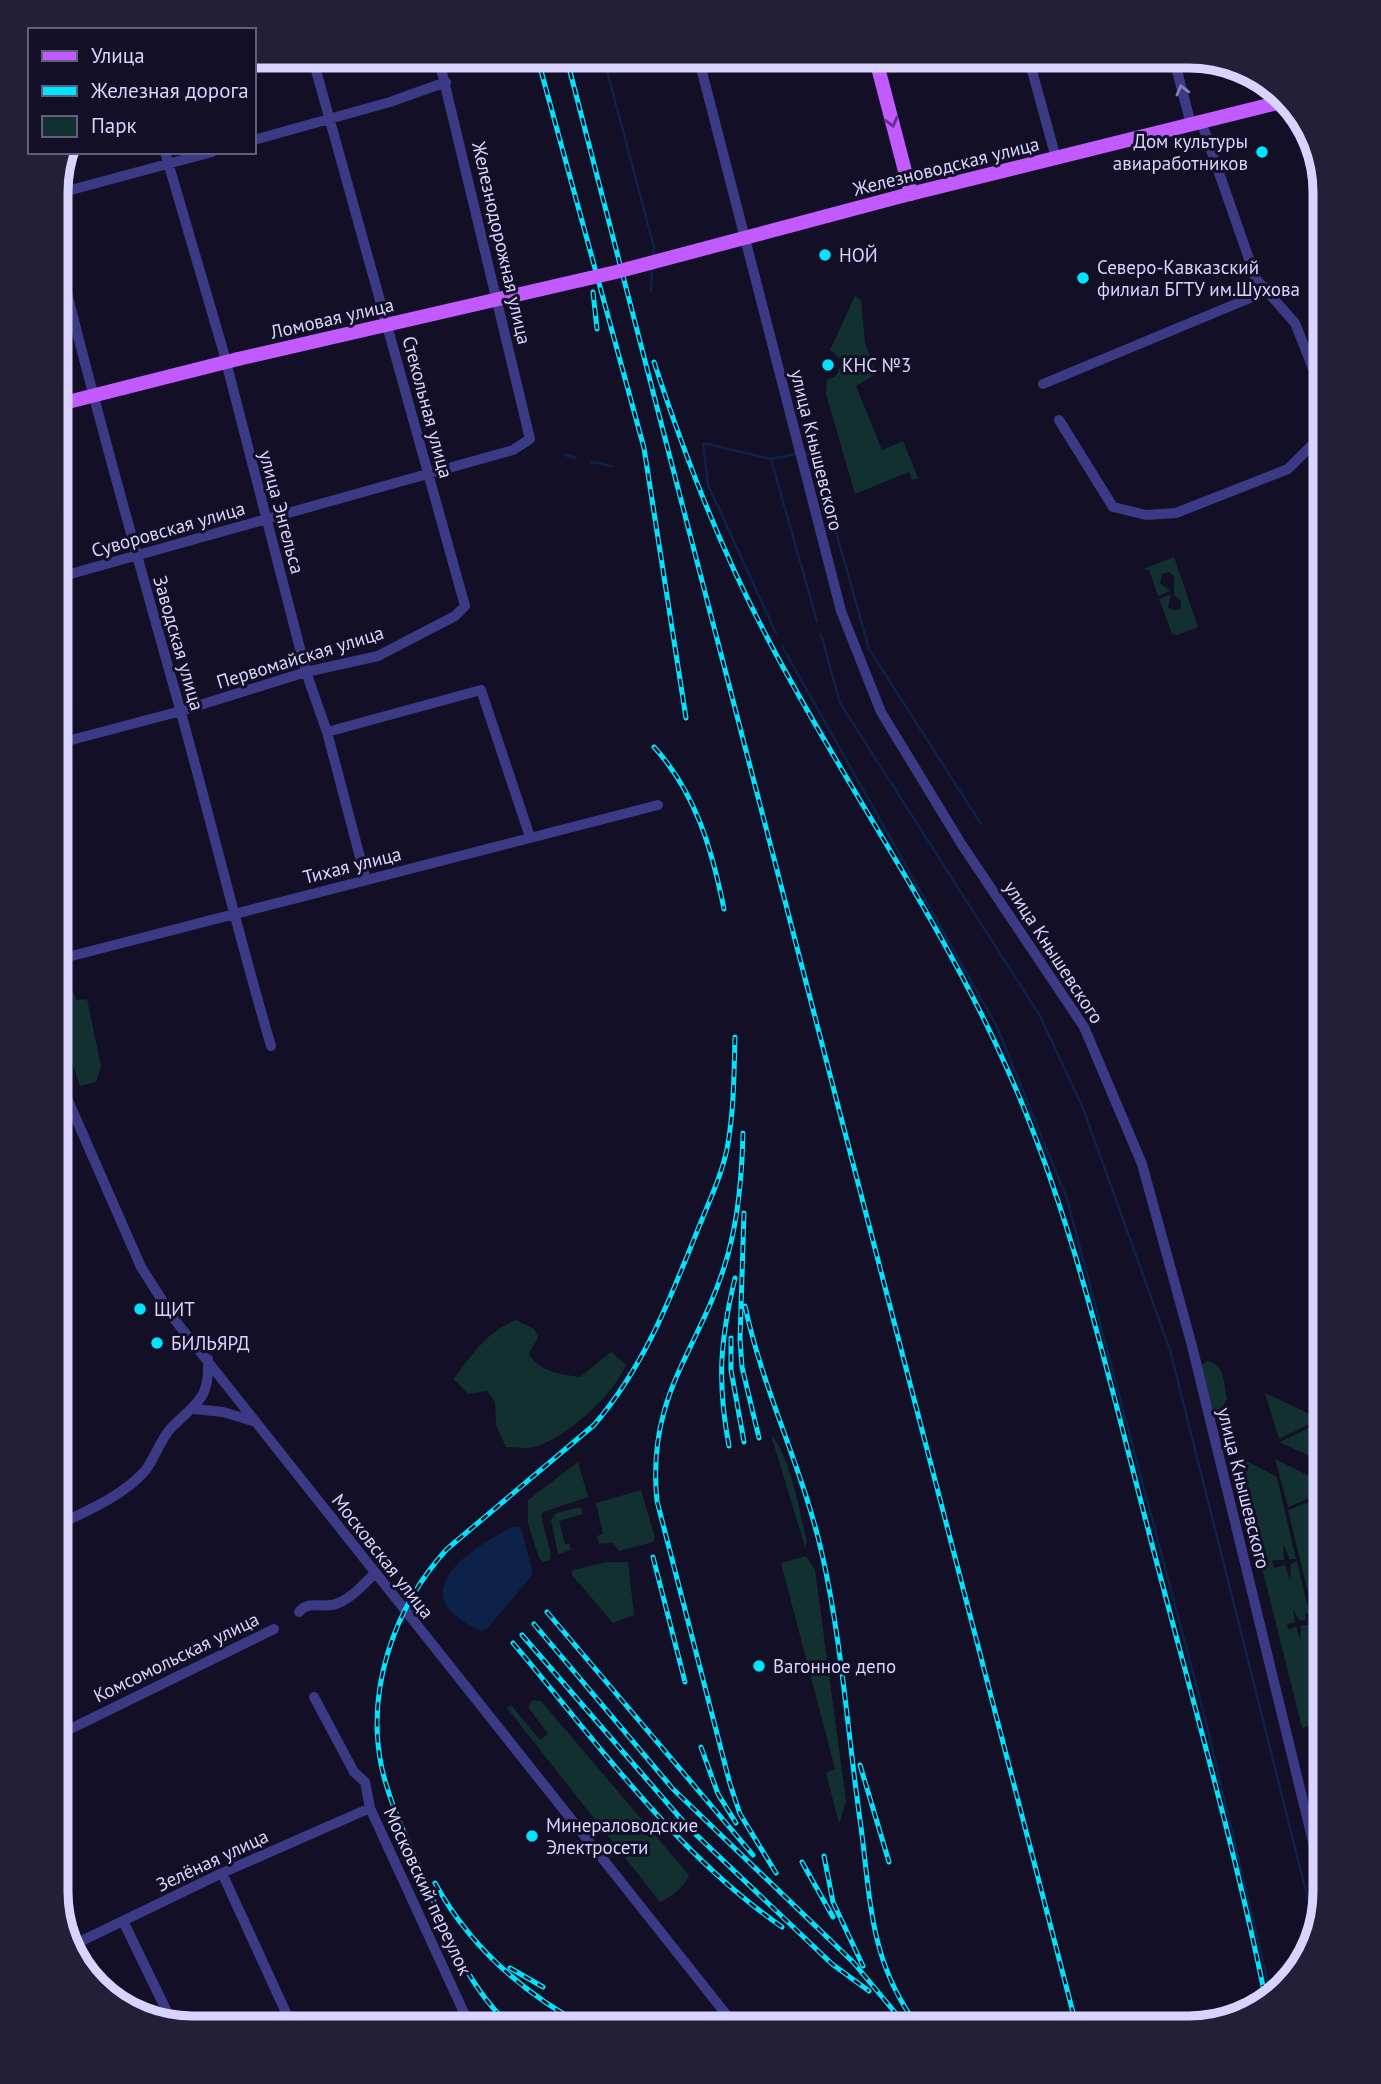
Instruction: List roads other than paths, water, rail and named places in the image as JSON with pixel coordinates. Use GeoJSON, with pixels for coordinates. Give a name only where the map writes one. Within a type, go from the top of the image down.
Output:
{"type":"FeatureCollection","features":[{"type":"Feature","properties":{"kind":"main road"},"geometry":{"type":"LineString","coordinates":[[878,69],[906,195]]}},
{"type":"Feature","properties":{"kind":"main road","name":"Железноводская улица"},"geometry":{"type":"LineString","coordinates":[[617,272],[906,195],[1274,104]]}},
{"type":"Feature","properties":{"kind":"main road","name":"Ломовая улица"},"geometry":{"type":"LineString","coordinates":[[69,401],[232,360],[617,272]]}},
{"type":"Feature","properties":{"kind":"street","name":"Стекольная улица"},"geometry":{"type":"LineString","coordinates":[[315,69],[465,606]]}},
{"type":"Feature","properties":{"kind":"street","name":"Железнодорожная улица"},"geometry":{"type":"LineString","coordinates":[[442,69],[530,439]]}},
{"type":"Feature","properties":{"kind":"street","name":"улица Кнышевского"},"geometry":{"type":"LineString","coordinates":[[701,69],[841,611],[881,712],[962,845],[1084,1027],[1142,1164],[1192,1346],[1313,1842]]}},
{"type":"Feature","properties":{"kind":"street"},"geometry":{"type":"LineString","coordinates":[[1032,69],[1056,159]]}},
{"type":"Feature","properties":{"kind":"street"},"geometry":{"type":"LineString","coordinates":[[1178,69],[1256,279],[1295,323],[1313,369]]}},
{"type":"Feature","properties":{"kind":"street"},"geometry":{"type":"LineString","coordinates":[[256,139],[390,102],[446,82]]}},
{"type":"Feature","properties":{"kind":"street","name":"улица Энгельса"},"geometry":{"type":"LineString","coordinates":[[166,154],[232,360],[266,519],[306,672],[327,732],[366,880]]}},
{"type":"Feature","properties":{"kind":"street"},"geometry":{"type":"LineString","coordinates":[[69,191],[205,154]]}},
{"type":"Feature","properties":{"kind":"street"},"geometry":{"type":"LineString","coordinates":[[1043,384],[1250,298],[1264,287]]}},
{"type":"Feature","properties":{"kind":"street","name":"Заводская улица"},"geometry":{"type":"LineString","coordinates":[[69,300],[136,556],[181,711],[232,914],[271,1046]]}},
{"type":"Feature","properties":{"kind":"street"},"geometry":{"type":"LineString","coordinates":[[1059,420],[1112,507],[1146,515],[1176,513],[1288,469],[1313,444]]}},
{"type":"Feature","properties":{"kind":"street","name":"Суворовская улица"},"geometry":{"type":"LineString","coordinates":[[69,574],[513,450],[530,439]]}},
{"type":"Feature","properties":{"kind":"street","name":"Первомайская улица"},"geometry":{"type":"LineString","coordinates":[[69,741],[181,711],[306,672],[378,656],[455,616],[465,606]]}},
{"type":"Feature","properties":{"kind":"street"},"geometry":{"type":"LineString","coordinates":[[327,732],[481,690],[530,837]]}},
{"type":"Feature","properties":{"kind":"street","name":"Тихая улица"},"geometry":{"type":"LineString","coordinates":[[69,957],[658,805]]}},
{"type":"Feature","properties":{"kind":"street","name":"Московская улица"},"geometry":{"type":"LineString","coordinates":[[68,1102],[141,1268],[174,1319],[727,2016]]}},
{"type":"Feature","properties":{"kind":"street"},"geometry":{"type":"LineString","coordinates":[[68,1519],[131,1486],[159,1451],[170,1429],[194,1409],[205,1395],[208,1359]]}},
{"type":"Feature","properties":{"kind":"street"},"geometry":{"type":"LineString","coordinates":[[223,1412],[229,1410],[237,1396]]}},
{"type":"Feature","properties":{"kind":"street"},"geometry":{"type":"LineString","coordinates":[[194,1409],[223,1412],[257,1423]]}},
{"type":"Feature","properties":{"kind":"street"},"geometry":{"type":"LineString","coordinates":[[299,1612],[308,1606],[334,1605],[356,1591],[374,1574]]}},
{"type":"Feature","properties":{"kind":"street","name":"Комсомольская улица"},"geometry":{"type":"LineString","coordinates":[[68,1730],[274,1629]]}},
{"type":"Feature","properties":{"kind":"street","name":"Московский переулок"},"geometry":{"type":"LineString","coordinates":[[314,1697],[354,1772],[365,1782],[370,1808],[465,2015]]}},
{"type":"Feature","properties":{"kind":"street","name":"Зелёная улица"},"geometry":{"type":"LineString","coordinates":[[79,1942],[222,1873],[370,1808]]}},
{"type":"Feature","properties":{"kind":"street"},"geometry":{"type":"LineString","coordinates":[[222,1873],[287,2015]]}},
{"type":"Feature","properties":{"kind":"street"},"geometry":{"type":"LineString","coordinates":[[123,1920],[168,2013]]}},
{"type":"Feature","properties":{"kind":"water"},"geometry":{"type":"Polygon","coordinates":[[[512,1527],[521,1527],[533,1574],[487,1629],[481,1631],[457,1618],[445,1604],[443,1589],[448,1575],[460,1562],[512,1527]]]}},
{"type":"Feature","properties":{"kind":"waterway"},"geometry":{"type":"LineString","coordinates":[[606,69],[654,247],[653,257]]}},
{"type":"Feature","properties":{"kind":"waterway"},"geometry":{"type":"LineString","coordinates":[[651,292],[652,268]]}},
{"type":"Feature","properties":{"kind":"waterway"},"geometry":{"type":"LineString","coordinates":[[776,633],[708,485],[703,443],[771,459],[795,454]]}},
{"type":"Feature","properties":{"kind":"waterway"},"geometry":{"type":"LineString","coordinates":[[805,452],[814,461],[824,489],[869,649],[981,824]]}},
{"type":"Feature","properties":{"kind":"waterway"},"geometry":{"type":"LineString","coordinates":[[565,455],[576,458]]}},
{"type":"Feature","properties":{"kind":"waterway"},"geometry":{"type":"LineString","coordinates":[[771,459],[817,621]]}},
{"type":"Feature","properties":{"kind":"waterway"},"geometry":{"type":"LineString","coordinates":[[591,462],[612,466]]}},
{"type":"Feature","properties":{"kind":"waterway"},"geometry":{"type":"LineString","coordinates":[[821,634],[840,703],[1040,1016],[1083,1108],[1170,1350],[1311,1912]]}},
{"type":"Feature","properties":{"kind":"waterway"},"geometry":{"type":"LineString","coordinates":[[782,646],[997,1027],[1067,1199],[1205,1718],[1269,1986]]}},
{"type":"Feature","properties":{"kind":"railway"},"geometry":{"type":"LineString","coordinates":[[541,69],[644,448],[686,718]]}},
{"type":"Feature","properties":{"kind":"railway"},"geometry":{"type":"LineString","coordinates":[[569,69],[1074,2016]]}},
{"type":"Feature","properties":{"kind":"railway"},"geometry":{"type":"LineString","coordinates":[[593,292],[597,329]]}},
{"type":"Feature","properties":{"kind":"railway"},"geometry":{"type":"LineString","coordinates":[[654,362],[705,503],[734,571],[797,693],[951,955],[979,1009],[1029,1120],[1069,1235],[1102,1352],[1225,1823],[1264,1990]]}},
{"type":"Feature","properties":{"kind":"railway"},"geometry":{"type":"LineString","coordinates":[[654,747],[681,783],[700,823],[714,865],[724,909]]}},
{"type":"Feature","properties":{"kind":"railway"},"geometry":{"type":"LineString","coordinates":[[499,2015],[473,1981],[444,1926],[386,1785],[378,1740],[381,1680],[399,1624],[428,1572],[447,1549],[594,1425],[627,1381],[641,1357],[676,1285],[724,1160],[732,1107],[735,1037]]}},
{"type":"Feature","properties":{"kind":"railway"},"geometry":{"type":"LineString","coordinates":[[743,1133],[739,1194],[728,1254],[717,1287],[668,1400],[660,1429],[656,1463],[657,1501],[730,1784],[740,1814],[776,1873]]}},
{"type":"Feature","properties":{"kind":"railway"},"geometry":{"type":"LineString","coordinates":[[744,1213],[740,1339],[742,1367],[759,1438]]}},
{"type":"Feature","properties":{"kind":"railway"},"geometry":{"type":"LineString","coordinates":[[729,1446],[723,1402],[722,1362],[726,1322],[735,1278]]}},
{"type":"Feature","properties":{"kind":"railway"},"geometry":{"type":"LineString","coordinates":[[745,1306],[762,1369],[804,1491],[822,1554],[840,1655],[875,1932],[891,1980],[911,2016]]}},
{"type":"Feature","properties":{"kind":"railway"},"geometry":{"type":"LineString","coordinates":[[731,1338],[731,1370],[744,1442]]}},
{"type":"Feature","properties":{"kind":"railway"},"geometry":{"type":"LineString","coordinates":[[653,1557],[685,1682]]}},
{"type":"Feature","properties":{"kind":"railway"},"geometry":{"type":"LineString","coordinates":[[547,1612],[753,1855]]}},
{"type":"Feature","properties":{"kind":"railway"},"geometry":{"type":"LineString","coordinates":[[534,1624],[673,1789],[853,1962],[898,2016]]}},
{"type":"Feature","properties":{"kind":"railway"},"geometry":{"type":"LineString","coordinates":[[522,1635],[688,1827],[832,1964],[869,1991]]}},
{"type":"Feature","properties":{"kind":"railway"},"geometry":{"type":"LineString","coordinates":[[513,1643],[638,1794],[672,1830],[743,1898],[782,1927]]}},
{"type":"Feature","properties":{"kind":"railway"},"geometry":{"type":"LineString","coordinates":[[701,1747],[718,1794],[736,1823]]}},
{"type":"Feature","properties":{"kind":"railway"},"geometry":{"type":"LineString","coordinates":[[860,1765],[889,1862]]}},
{"type":"Feature","properties":{"kind":"railway"},"geometry":{"type":"LineString","coordinates":[[824,1856],[833,1902],[863,1966]]}},
{"type":"Feature","properties":{"kind":"railway"},"geometry":{"type":"LineString","coordinates":[[802,1862],[833,1917]]}},
{"type":"Feature","properties":{"kind":"railway"},"geometry":{"type":"LineString","coordinates":[[435,1883],[449,1906],[482,1948],[521,1984],[565,2015]]}},
{"type":"Feature","properties":{"kind":"railway"},"geometry":{"type":"LineString","coordinates":[[510,1968],[543,1987]]}},
{"type":"Feature","properties":{"kind":"place","name":"Дом культуры авиаработников"},"geometry":{"type":"Point","coordinates":[1262,152]}},
{"type":"Feature","properties":{"kind":"place","name":"НОЙ"},"geometry":{"type":"Point","coordinates":[825,255]}},
{"type":"Feature","properties":{"kind":"place","name":"Северо-Кавказский филиал БГТУ им.Шухова"},"geometry":{"type":"Point","coordinates":[1083,278]}},
{"type":"Feature","properties":{"kind":"place","name":"КНС №3"},"geometry":{"type":"Point","coordinates":[828,365]}},
{"type":"Feature","properties":{"kind":"place","name":"ЩИТ"},"geometry":{"type":"Point","coordinates":[140,1309]}},
{"type":"Feature","properties":{"kind":"place","name":"БИЛЬЯРД"},"geometry":{"type":"Point","coordinates":[157,1343]}},
{"type":"Feature","properties":{"kind":"place","name":"Вагонное депо"},"geometry":{"type":"Point","coordinates":[759,1666]}},
{"type":"Feature","properties":{"kind":"place","name":"Минераловодские Электросети"},"geometry":{"type":"Point","coordinates":[532,1836]}}]}
